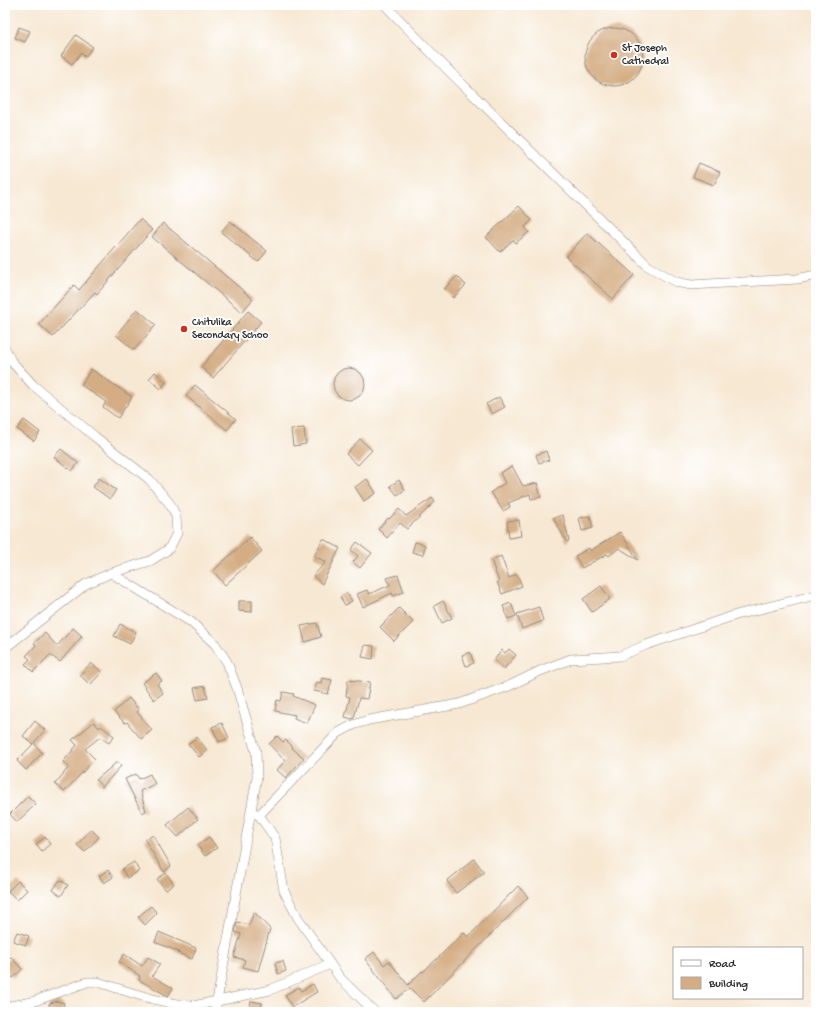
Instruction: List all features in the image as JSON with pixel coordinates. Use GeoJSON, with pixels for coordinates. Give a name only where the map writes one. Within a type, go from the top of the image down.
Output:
{"type":"FeatureCollection","features":[{"type":"Feature","properties":{"kind":"street"},"geometry":{"type":"LineString","coordinates":[[385,5],[451,73],[648,266],[676,282],[691,285],[797,279],[816,275]]}},
{"type":"Feature","properties":{"kind":"street"},"geometry":{"type":"LineString","coordinates":[[5,348],[11,361],[34,385],[94,436],[149,479],[170,504],[176,516],[177,533],[169,549],[150,561],[111,573],[86,584],[5,648]]}},
{"type":"Feature","properties":{"kind":"street"},"geometry":{"type":"LineString","coordinates":[[111,573],[191,622],[216,644],[227,662],[237,688],[256,752],[257,778],[255,813],[214,1012]]}},
{"type":"Feature","properties":{"kind":"street"},"geometry":{"type":"LineString","coordinates":[[255,813],[338,733],[353,724],[458,704],[509,686],[540,671],[571,659],[620,656],[646,645],[736,616],[816,595]]}},
{"type":"Feature","properties":{"kind":"street"},"geometry":{"type":"LineString","coordinates":[[255,813],[275,838],[284,891],[298,918],[340,978],[375,1012]]}},
{"type":"Feature","properties":{"kind":"street"},"geometry":{"type":"LineString","coordinates":[[5,1007],[32,1002],[87,982],[98,982],[171,1003],[186,1006],[198,1005],[270,990],[330,964]]}},
{"type":"Feature","properties":{"kind":"building"},"geometry":{"type":"Polygon","coordinates":[[[19,27],[30,31],[25,42],[15,38],[19,27]]]}},
{"type":"Feature","properties":{"kind":"building","name":"St Joseph Cathedral"},"geometry":{"type":"Polygon","coordinates":[[[608,28],[620,28],[635,36],[643,51],[643,63],[635,78],[620,86],[608,86],[593,78],[585,63],[585,51],[593,36],[608,28]]]}},
{"type":"Feature","properties":{"kind":"building"},"geometry":{"type":"Polygon","coordinates":[[[76,35],[93,47],[85,57],[81,53],[72,64],[61,56],[76,35]]]}},
{"type":"Feature","properties":{"kind":"building"},"geometry":{"type":"Polygon","coordinates":[[[699,163],[720,172],[714,185],[693,177],[699,163]]]}},
{"type":"Feature","properties":{"kind":"building"},"geometry":{"type":"Polygon","coordinates":[[[519,206],[532,220],[525,227],[529,232],[516,243],[513,240],[500,252],[486,237],[519,206]]]}},
{"type":"Feature","properties":{"kind":"building"},"geometry":{"type":"Polygon","coordinates":[[[140,219],[152,230],[97,294],[95,292],[53,337],[39,324],[74,285],[79,290],[140,219]]]}},
{"type":"Feature","properties":{"kind":"building"},"geometry":{"type":"Polygon","coordinates":[[[230,221],[267,251],[258,262],[221,232],[230,221]]]}},
{"type":"Feature","properties":{"kind":"building"},"geometry":{"type":"Polygon","coordinates":[[[163,223],[253,299],[242,312],[152,237],[163,223]]]}},
{"type":"Feature","properties":{"kind":"building"},"geometry":{"type":"Polygon","coordinates":[[[587,233],[634,275],[613,299],[566,257],[587,233]]]}},
{"type":"Feature","properties":{"kind":"building"},"geometry":{"type":"Polygon","coordinates":[[[457,276],[466,285],[453,298],[444,289],[457,276]]]}},
{"type":"Feature","properties":{"kind":"building"},"geometry":{"type":"Polygon","coordinates":[[[137,309],[156,325],[134,350],[116,335],[137,309]]]}},
{"type":"Feature","properties":{"kind":"building"},"geometry":{"type":"Polygon","coordinates":[[[248,311],[261,322],[213,378],[201,367],[248,311]]]}},
{"type":"Feature","properties":{"kind":"building"},"geometry":{"type":"Polygon","coordinates":[[[346,368],[352,368],[362,375],[365,384],[364,390],[358,397],[352,400],[346,400],[336,393],[333,387],[333,381],[340,371],[346,368]]]}},
{"type":"Feature","properties":{"kind":"building"},"geometry":{"type":"Polygon","coordinates":[[[91,369],[132,397],[118,418],[103,407],[106,402],[81,385],[91,369]]]}},
{"type":"Feature","properties":{"kind":"building"},"geometry":{"type":"Polygon","coordinates":[[[155,372],[166,382],[161,389],[149,379],[155,372]]]}},
{"type":"Feature","properties":{"kind":"building"},"geometry":{"type":"Polygon","coordinates":[[[195,385],[236,419],[227,430],[186,396],[195,385]]]}},
{"type":"Feature","properties":{"kind":"building"},"geometry":{"type":"Polygon","coordinates":[[[499,397],[505,407],[492,414],[486,404],[499,397]]]}},
{"type":"Feature","properties":{"kind":"building"},"geometry":{"type":"Polygon","coordinates":[[[24,420],[40,432],[34,441],[17,429],[24,420]]]}},
{"type":"Feature","properties":{"kind":"building"},"geometry":{"type":"Polygon","coordinates":[[[304,428],[306,444],[293,446],[291,429],[304,428]]]}},
{"type":"Feature","properties":{"kind":"building"},"geometry":{"type":"Polygon","coordinates":[[[360,439],[372,450],[358,465],[346,454],[360,439]]]}},
{"type":"Feature","properties":{"kind":"building"},"geometry":{"type":"Polygon","coordinates":[[[61,449],[78,463],[72,471],[54,457],[61,449]]]}},
{"type":"Feature","properties":{"kind":"building"},"geometry":{"type":"Polygon","coordinates":[[[546,451],[549,460],[539,463],[536,455],[546,451]]]}},
{"type":"Feature","properties":{"kind":"building"},"geometry":{"type":"Polygon","coordinates":[[[512,466],[523,486],[537,483],[541,497],[531,499],[530,494],[508,503],[510,507],[503,511],[491,492],[505,483],[500,473],[512,466]]]}},
{"type":"Feature","properties":{"kind":"building"},"geometry":{"type":"Polygon","coordinates":[[[99,478],[116,490],[110,499],[93,487],[99,478]]]}},
{"type":"Feature","properties":{"kind":"building"},"geometry":{"type":"Polygon","coordinates":[[[367,479],[376,493],[364,501],[355,487],[367,479]]]}},
{"type":"Feature","properties":{"kind":"building"},"geometry":{"type":"Polygon","coordinates":[[[399,480],[405,490],[397,495],[390,486],[399,480]]]}},
{"type":"Feature","properties":{"kind":"building"},"geometry":{"type":"Polygon","coordinates":[[[432,498],[435,502],[407,529],[400,523],[387,538],[378,529],[399,509],[406,516],[432,498]]]}},
{"type":"Feature","properties":{"kind":"building"},"geometry":{"type":"Polygon","coordinates":[[[563,515],[569,541],[567,542],[553,518],[563,515]]]}},
{"type":"Feature","properties":{"kind":"building"},"geometry":{"type":"Polygon","coordinates":[[[590,516],[593,528],[582,531],[579,518],[590,516]]]}},
{"type":"Feature","properties":{"kind":"building"},"geometry":{"type":"Polygon","coordinates":[[[519,520],[521,536],[509,538],[507,521],[519,520]]]}},
{"type":"Feature","properties":{"kind":"building"},"geometry":{"type":"Polygon","coordinates":[[[620,532],[638,560],[619,548],[609,556],[607,554],[582,568],[575,556],[589,548],[590,551],[620,532]]]}},
{"type":"Feature","properties":{"kind":"building"},"geometry":{"type":"Polygon","coordinates":[[[250,537],[262,551],[225,585],[213,571],[250,537]]]}},
{"type":"Feature","properties":{"kind":"building"},"geometry":{"type":"Polygon","coordinates":[[[323,539],[340,548],[322,584],[313,576],[326,562],[314,556],[323,539]]]}},
{"type":"Feature","properties":{"kind":"building"},"geometry":{"type":"Polygon","coordinates":[[[357,542],[372,553],[360,568],[353,562],[358,556],[351,550],[357,542]]]}},
{"type":"Feature","properties":{"kind":"building"},"geometry":{"type":"Polygon","coordinates":[[[415,542],[425,545],[423,555],[412,552],[415,542]]]}},
{"type":"Feature","properties":{"kind":"building"},"geometry":{"type":"Polygon","coordinates":[[[501,556],[509,578],[517,574],[522,586],[502,594],[491,560],[501,556]]]}},
{"type":"Feature","properties":{"kind":"building"},"geometry":{"type":"Polygon","coordinates":[[[398,575],[404,592],[393,596],[392,593],[363,607],[357,594],[367,590],[369,594],[390,585],[387,578],[398,575]]]}},
{"type":"Feature","properties":{"kind":"building"},"geometry":{"type":"Polygon","coordinates":[[[601,586],[610,599],[592,612],[583,599],[601,586]]]}},
{"type":"Feature","properties":{"kind":"building"},"geometry":{"type":"Polygon","coordinates":[[[347,593],[352,601],[345,605],[340,597],[347,593]]]}},
{"type":"Feature","properties":{"kind":"building"},"geometry":{"type":"Polygon","coordinates":[[[239,601],[252,601],[252,612],[239,611],[239,601]]]}},
{"type":"Feature","properties":{"kind":"building"},"geometry":{"type":"Polygon","coordinates":[[[443,601],[452,618],[442,623],[434,606],[443,601]]]}},
{"type":"Feature","properties":{"kind":"building"},"geometry":{"type":"Polygon","coordinates":[[[511,603],[516,616],[508,619],[503,606],[511,603]]]}},
{"type":"Feature","properties":{"kind":"building"},"geometry":{"type":"Polygon","coordinates":[[[539,607],[543,621],[522,629],[517,614],[539,607]]]}},
{"type":"Feature","properties":{"kind":"building"},"geometry":{"type":"Polygon","coordinates":[[[399,608],[413,622],[394,641],[380,627],[399,608]]]}},
{"type":"Feature","properties":{"kind":"building"},"geometry":{"type":"Polygon","coordinates":[[[317,623],[321,637],[305,642],[301,626],[317,623]]]}},
{"type":"Feature","properties":{"kind":"building"},"geometry":{"type":"Polygon","coordinates":[[[120,624],[136,632],[130,644],[114,636],[120,624]]]}},
{"type":"Feature","properties":{"kind":"building"},"geometry":{"type":"Polygon","coordinates":[[[73,628],[82,636],[60,662],[50,655],[33,672],[25,664],[30,659],[26,656],[36,645],[34,643],[45,633],[57,646],[73,628]]]}},
{"type":"Feature","properties":{"kind":"building"},"geometry":{"type":"Polygon","coordinates":[[[365,645],[374,646],[373,659],[362,657],[365,645]]]}},
{"type":"Feature","properties":{"kind":"building"},"geometry":{"type":"Polygon","coordinates":[[[509,649],[516,655],[504,669],[494,660],[502,650],[505,653],[509,649]]]}},
{"type":"Feature","properties":{"kind":"building"},"geometry":{"type":"Polygon","coordinates":[[[470,652],[474,663],[466,666],[462,655],[470,652]]]}},
{"type":"Feature","properties":{"kind":"building"},"geometry":{"type":"Polygon","coordinates":[[[91,663],[102,672],[90,685],[80,675],[91,663]]]}},
{"type":"Feature","properties":{"kind":"building"},"geometry":{"type":"Polygon","coordinates":[[[156,673],[162,681],[157,684],[163,693],[154,700],[142,683],[156,673]]]}},
{"type":"Feature","properties":{"kind":"building"},"geometry":{"type":"Polygon","coordinates":[[[322,678],[332,680],[328,694],[314,691],[317,682],[321,683],[322,678]]]}},
{"type":"Feature","properties":{"kind":"building"},"geometry":{"type":"Polygon","coordinates":[[[348,680],[370,682],[367,699],[359,698],[354,718],[352,719],[345,717],[350,697],[346,696],[348,680]]]}},
{"type":"Feature","properties":{"kind":"building"},"geometry":{"type":"Polygon","coordinates":[[[205,686],[208,698],[197,700],[194,688],[205,686]]]}},
{"type":"Feature","properties":{"kind":"building"},"geometry":{"type":"Polygon","coordinates":[[[283,692],[294,694],[293,696],[315,705],[307,723],[294,718],[295,715],[275,711],[277,700],[281,701],[283,692]]]}},
{"type":"Feature","properties":{"kind":"building"},"geometry":{"type":"Polygon","coordinates":[[[129,698],[139,710],[137,712],[152,730],[141,739],[127,722],[125,723],[114,712],[129,698]]]}},
{"type":"Feature","properties":{"kind":"building"},"geometry":{"type":"Polygon","coordinates":[[[35,721],[45,730],[34,743],[42,753],[26,770],[17,761],[33,744],[23,736],[35,721]]]}},
{"type":"Feature","properties":{"kind":"building"},"geometry":{"type":"Polygon","coordinates":[[[94,722],[99,728],[101,726],[114,736],[109,743],[100,737],[85,749],[95,759],[64,792],[55,784],[69,767],[63,762],[77,745],[72,740],[94,722]]]}},
{"type":"Feature","properties":{"kind":"building"},"geometry":{"type":"Polygon","coordinates":[[[222,723],[229,738],[219,742],[212,727],[222,723]]]}},
{"type":"Feature","properties":{"kind":"building"},"geometry":{"type":"Polygon","coordinates":[[[277,736],[283,742],[286,740],[293,747],[292,748],[304,758],[286,778],[277,770],[285,761],[269,744],[277,736]]]}},
{"type":"Feature","properties":{"kind":"building"},"geometry":{"type":"Polygon","coordinates":[[[197,737],[207,750],[199,757],[188,744],[197,737]]]}},
{"type":"Feature","properties":{"kind":"building"},"geometry":{"type":"Polygon","coordinates":[[[117,762],[121,766],[102,787],[96,780],[117,762]]]}},
{"type":"Feature","properties":{"kind":"building"},"geometry":{"type":"Polygon","coordinates":[[[136,774],[139,779],[150,774],[155,784],[140,791],[146,811],[142,813],[125,779],[136,774]]]}},
{"type":"Feature","properties":{"kind":"building"},"geometry":{"type":"Polygon","coordinates":[[[28,796],[36,804],[17,822],[10,814],[28,796]]]}},
{"type":"Feature","properties":{"kind":"building"},"geometry":{"type":"Polygon","coordinates":[[[188,807],[198,819],[178,837],[167,825],[188,807]]]}},
{"type":"Feature","properties":{"kind":"building"},"geometry":{"type":"Polygon","coordinates":[[[91,829],[99,837],[85,852],[77,845],[91,829]]]}},
{"type":"Feature","properties":{"kind":"building"},"geometry":{"type":"Polygon","coordinates":[[[153,835],[171,866],[164,872],[145,840],[153,835]]]}},
{"type":"Feature","properties":{"kind":"building"},"geometry":{"type":"Polygon","coordinates":[[[45,837],[50,844],[42,851],[36,844],[45,837]]]}},
{"type":"Feature","properties":{"kind":"building"},"geometry":{"type":"Polygon","coordinates":[[[209,837],[217,848],[205,856],[197,845],[209,837]]]}},
{"type":"Feature","properties":{"kind":"building"},"geometry":{"type":"Polygon","coordinates":[[[474,859],[484,872],[456,893],[447,881],[474,859]]]}},
{"type":"Feature","properties":{"kind":"building"},"geometry":{"type":"Polygon","coordinates":[[[134,862],[139,871],[127,878],[122,869],[134,862]]]}},
{"type":"Feature","properties":{"kind":"building"},"geometry":{"type":"Polygon","coordinates":[[[108,870],[113,877],[104,883],[99,876],[108,870]]]}},
{"type":"Feature","properties":{"kind":"building"},"geometry":{"type":"Polygon","coordinates":[[[166,873],[174,884],[166,890],[157,879],[166,873]]]}},
{"type":"Feature","properties":{"kind":"building"},"geometry":{"type":"Polygon","coordinates":[[[60,880],[68,885],[61,896],[53,890],[60,880]]]}},
{"type":"Feature","properties":{"kind":"building"},"geometry":{"type":"Polygon","coordinates":[[[18,881],[27,890],[17,900],[8,891],[18,881]]]}},
{"type":"Feature","properties":{"kind":"building"},"geometry":{"type":"Polygon","coordinates":[[[518,886],[528,897],[424,1002],[410,988],[396,999],[365,959],[374,952],[384,965],[389,961],[408,985],[464,933],[468,937],[518,886]]]}},
{"type":"Feature","properties":{"kind":"building"},"geometry":{"type":"Polygon","coordinates":[[[151,906],[157,913],[145,925],[138,917],[151,906]]]}},
{"type":"Feature","properties":{"kind":"building"},"geometry":{"type":"Polygon","coordinates":[[[254,912],[270,929],[258,971],[243,967],[245,960],[234,957],[241,934],[235,932],[237,922],[249,925],[254,912]]]}},
{"type":"Feature","properties":{"kind":"building"},"geometry":{"type":"Polygon","coordinates":[[[17,932],[29,936],[26,945],[13,941],[17,932]]]}},
{"type":"Feature","properties":{"kind":"building"},"geometry":{"type":"Polygon","coordinates":[[[159,932],[196,948],[192,959],[155,942],[159,932]]]}},
{"type":"Feature","properties":{"kind":"building"},"geometry":{"type":"Polygon","coordinates":[[[124,954],[142,966],[148,957],[160,964],[152,976],[173,988],[168,996],[139,980],[140,976],[119,962],[124,954]]]}},
{"type":"Feature","properties":{"kind":"building"},"geometry":{"type":"Polygon","coordinates":[[[11,957],[22,969],[13,978],[5,969],[5,962],[11,957]]]}},
{"type":"Feature","properties":{"kind":"building"},"geometry":{"type":"Polygon","coordinates":[[[283,961],[286,971],[278,974],[275,963],[283,961]]]}},
{"type":"Feature","properties":{"kind":"building"},"geometry":{"type":"Polygon","coordinates":[[[313,984],[317,992],[292,1007],[285,995],[299,987],[301,991],[313,984]]]}},
{"type":"Feature","properties":{"kind":"building"},"geometry":{"type":"Polygon","coordinates":[[[57,1001],[64,1003],[62,1012],[47,1012],[50,1003],[57,1001]]]}},
{"type":"Feature","properties":{"kind":"building"},"geometry":{"type":"Polygon","coordinates":[[[251,1001],[262,1003],[260,1012],[249,1012],[251,1001]]]}},
{"type":"Feature","properties":{"kind":"place","name":"St Joseph Cathedral"},"geometry":{"type":"Point","coordinates":[614,55]}},
{"type":"Feature","properties":{"kind":"place","name":"Chitulika Secondary Schoo"},"geometry":{"type":"Point","coordinates":[184,329]}}]}
